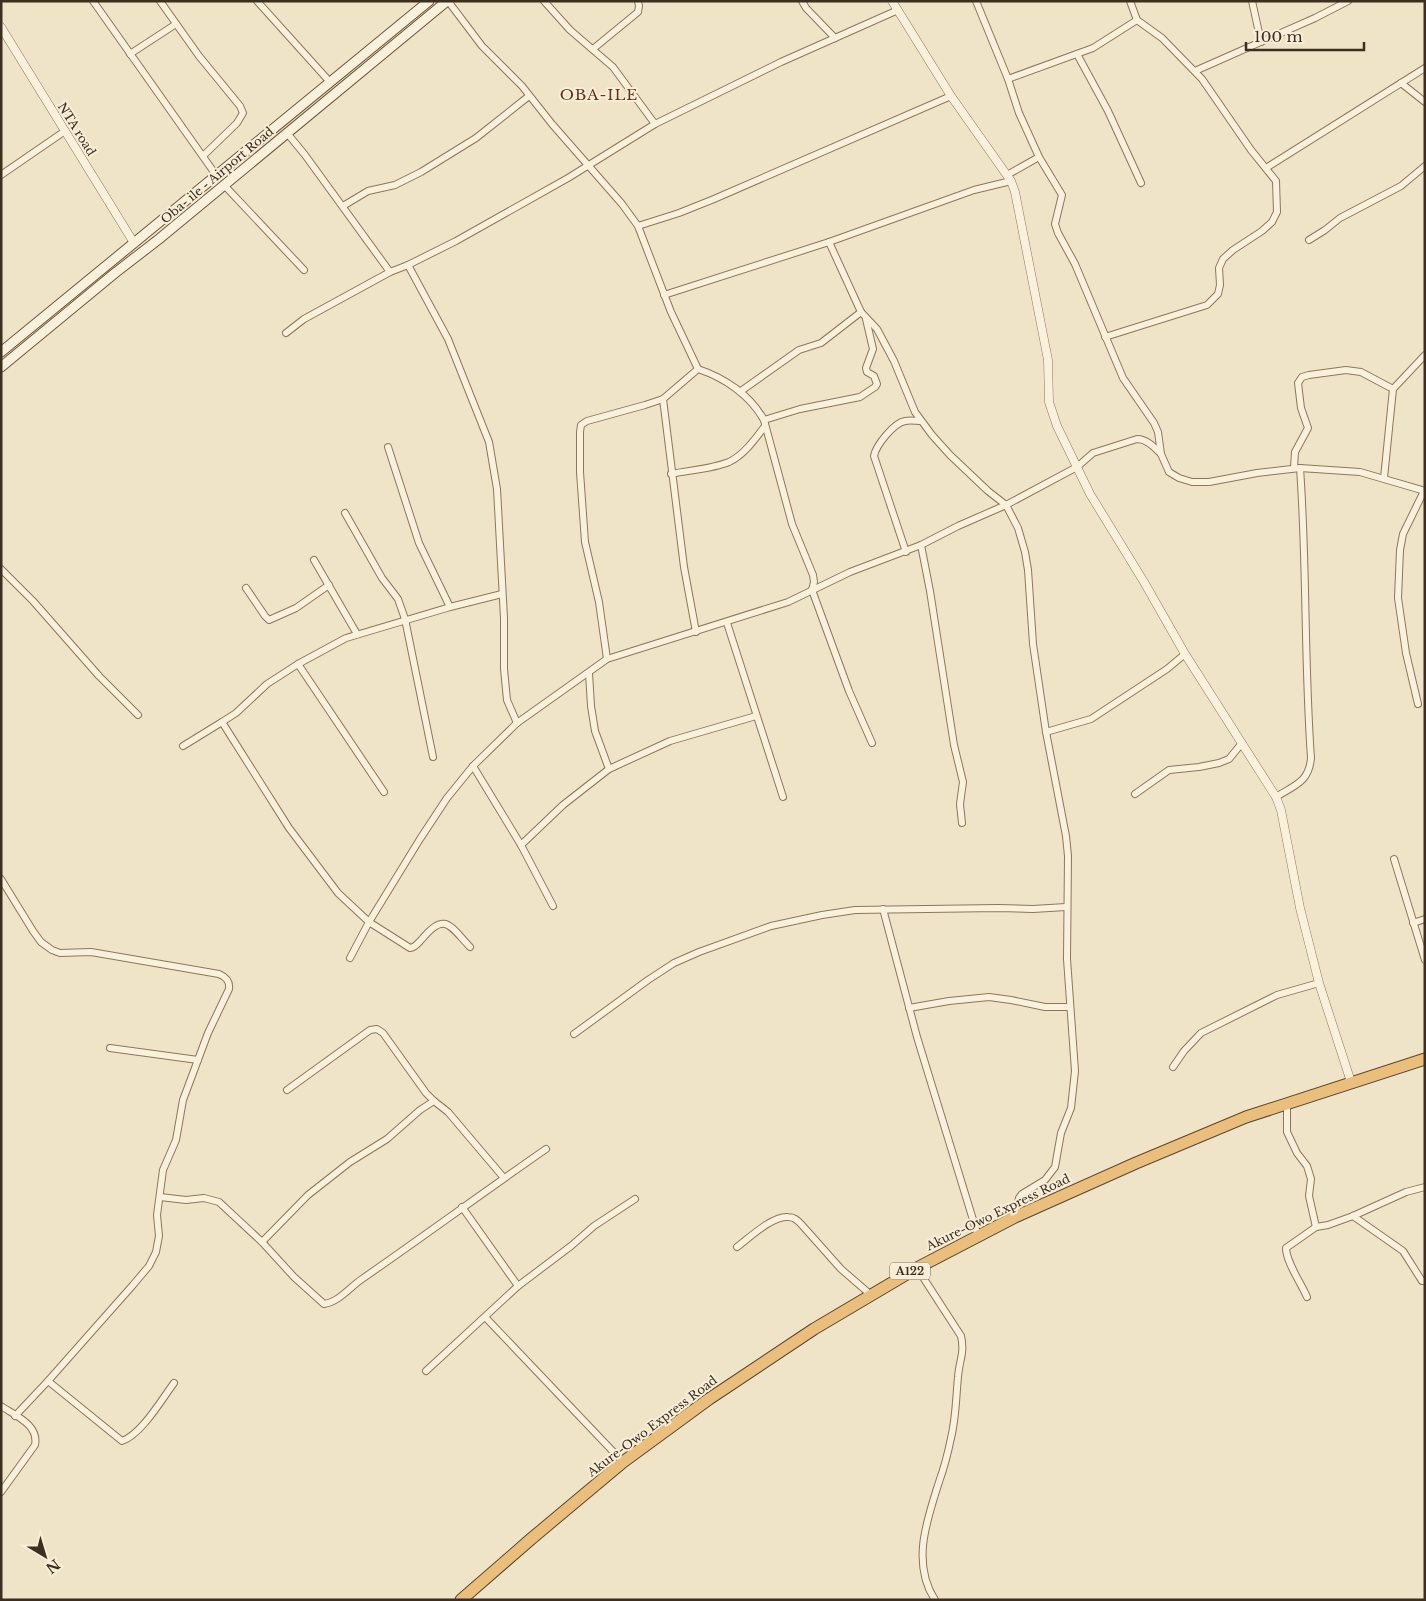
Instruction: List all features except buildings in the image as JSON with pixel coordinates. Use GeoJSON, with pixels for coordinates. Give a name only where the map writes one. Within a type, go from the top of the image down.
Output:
{"type":"FeatureCollection","features":[{"type":"Feature","properties":{"kind":"highway","name":"Akure-Owo Express Road"},"geometry":{"type":"LineString","coordinates":[[461,1600],[623,1462],[709,1399],[814,1329],[917,1268],[1015,1217],[1218,1128],[1287,1103],[1425,1059]]}},
{"type":"Feature","properties":{"kind":"main road","name":"Oba- ile - Airport Road"},"geometry":{"type":"LineString","coordinates":[[1,352],[429,1]]}},
{"type":"Feature","properties":{"kind":"main road","name":"Oba- ile - Airport Road"},"geometry":{"type":"LineString","coordinates":[[1,366],[159,239],[448,1]]}},
{"type":"Feature","properties":{"kind":"main road"},"geometry":{"type":"LineString","coordinates":[[311,98],[319,107]]}},
{"type":"Feature","properties":{"kind":"main road"},"geometry":{"type":"LineString","coordinates":[[151,229],[159,239]]}},
{"type":"Feature","properties":{"kind":"street"},"geometry":{"type":"LineString","coordinates":[[93,1],[216,175]]}},
{"type":"Feature","properties":{"kind":"street"},"geometry":{"type":"LineString","coordinates":[[160,1],[199,56],[243,112],[237,123],[202,156]]}},
{"type":"Feature","properties":{"kind":"street"},"geometry":{"type":"LineString","coordinates":[[257,1],[330,82]]}},
{"type":"Feature","properties":{"kind":"street"},"geometry":{"type":"LineString","coordinates":[[448,1],[482,46],[522,86],[622,204],[638,226],[664,294],[698,369],[716,376],[741,391],[759,412],[765,423],[792,524],[812,575],[814,582],[812,590],[872,743]]}},
{"type":"Feature","properties":{"kind":"street"},"geometry":{"type":"LineString","coordinates":[[544,1],[570,30],[613,67],[655,124]]}},
{"type":"Feature","properties":{"kind":"street"},"geometry":{"type":"LineString","coordinates":[[593,49],[638,12],[640,6],[638,1]]}},
{"type":"Feature","properties":{"kind":"street"},"geometry":{"type":"LineString","coordinates":[[802,1],[806,8],[835,38]]}},
{"type":"Feature","properties":{"kind":"street"},"geometry":{"type":"LineString","coordinates":[[892,1],[951,96],[1009,178],[1019,211],[1048,360],[1049,402],[1056,426],[1090,494],[1144,582],[1185,654],[1276,797],[1281,810],[1300,908],[1319,983],[1351,1082]]}},
{"type":"Feature","properties":{"kind":"street"},"geometry":{"type":"LineString","coordinates":[[976,1],[1008,79],[1019,113],[1039,157],[1062,194],[1055,224],[1058,232],[1076,264],[1123,378],[1154,423],[1158,432],[1161,454],[1169,472],[1179,478],[1192,482],[1208,482],[1297,468],[1360,472],[1424,491],[1403,534],[1400,550],[1398,598],[1406,653],[1418,704]]}},
{"type":"Feature","properties":{"kind":"street"},"geometry":{"type":"LineString","coordinates":[[1106,337],[1207,305],[1218,294],[1220,285],[1219,268],[1223,259],[1262,231],[1272,222],[1277,212],[1276,181],[1251,150],[1202,78],[1162,38],[1137,20],[1130,1]]}},
{"type":"Feature","properties":{"kind":"street"},"geometry":{"type":"LineString","coordinates":[[1252,1],[1261,42]]}},
{"type":"Feature","properties":{"kind":"street"},"geometry":{"type":"LineString","coordinates":[[1195,72],[1347,2]]}},
{"type":"Feature","properties":{"kind":"street"},"geometry":{"type":"LineString","coordinates":[[286,333],[304,319],[390,272],[456,242],[655,124],[781,62],[898,10]]}},
{"type":"Feature","properties":{"kind":"street"},"geometry":{"type":"LineString","coordinates":[[1008,79],[1093,48],[1137,20]]}},
{"type":"Feature","properties":{"kind":"street"},"geometry":{"type":"LineString","coordinates":[[130,54],[176,24]]}},
{"type":"Feature","properties":{"kind":"street","name":"NTA road"},"geometry":{"type":"LineString","coordinates":[[1,27],[134,243]]}},
{"type":"Feature","properties":{"kind":"street"},"geometry":{"type":"LineString","coordinates":[[1077,54],[1108,110],[1141,183]]}},
{"type":"Feature","properties":{"kind":"street"},"geometry":{"type":"LineString","coordinates":[[1266,168],[1425,68]]}},
{"type":"Feature","properties":{"kind":"street"},"geometry":{"type":"LineString","coordinates":[[1402,83],[1425,102]]}},
{"type":"Feature","properties":{"kind":"street"},"geometry":{"type":"LineString","coordinates":[[343,206],[368,192],[395,185],[421,172],[476,138],[529,96]]}},
{"type":"Feature","properties":{"kind":"street"},"geometry":{"type":"LineString","coordinates":[[638,226],[714,199],[951,96]]}},
{"type":"Feature","properties":{"kind":"street"},"geometry":{"type":"LineString","coordinates":[[1,174],[65,131]]}},
{"type":"Feature","properties":{"kind":"street"},"geometry":{"type":"LineString","coordinates":[[287,133],[343,206],[390,272]]}},
{"type":"Feature","properties":{"kind":"street"},"geometry":{"type":"LineString","coordinates":[[664,294],[828,242],[1009,178],[1039,157]]}},
{"type":"Feature","properties":{"kind":"street"},"geometry":{"type":"LineString","coordinates":[[1309,240],[1340,218],[1401,186],[1425,166]]}},
{"type":"Feature","properties":{"kind":"street"},"geometry":{"type":"LineString","coordinates":[[224,185],[304,270]]}},
{"type":"Feature","properties":{"kind":"street"},"geometry":{"type":"LineString","coordinates":[[828,242],[861,312],[880,334],[894,360],[915,412],[950,455],[988,491],[1006,505],[1018,528],[1025,552],[1028,570],[1032,644],[1068,856],[1066,959],[1074,1072],[1071,1108],[1061,1133],[1056,1167],[1045,1180],[1022,1194],[1019,1198],[1015,1217]]}},
{"type":"Feature","properties":{"kind":"street"},"geometry":{"type":"LineString","coordinates":[[408,265],[448,339],[489,442],[497,489],[504,618],[504,669],[507,700],[517,723]]}},
{"type":"Feature","properties":{"kind":"street"},"geometry":{"type":"LineString","coordinates":[[741,391],[799,350],[821,343],[861,312]]}},
{"type":"Feature","properties":{"kind":"street"},"geometry":{"type":"LineString","coordinates":[[671,474],[730,462],[743,452],[765,423],[800,409],[860,397],[875,387],[877,384],[874,376],[867,372],[866,368],[873,349],[866,318]]}},
{"type":"Feature","properties":{"kind":"street"},"geometry":{"type":"LineString","coordinates":[[1384,478],[1394,389],[1425,355]]}},
{"type":"Feature","properties":{"kind":"street"},"geometry":{"type":"LineString","coordinates":[[607,660],[599,602],[586,542],[580,472],[581,425],[587,421],[663,398],[698,369]]}},
{"type":"Feature","properties":{"kind":"street"},"geometry":{"type":"LineString","coordinates":[[1276,797],[1304,779],[1309,772],[1311,758],[1305,643],[1304,520],[1295,452],[1308,428],[1301,408],[1298,383],[1309,374],[1354,371],[1370,375],[1394,389]]}},
{"type":"Feature","properties":{"kind":"street"},"geometry":{"type":"LineString","coordinates":[[663,398],[671,474],[684,566],[696,632]]}},
{"type":"Feature","properties":{"kind":"street"},"geometry":{"type":"LineString","coordinates":[[906,552],[874,456],[879,444],[898,425],[905,421],[921,421]]}},
{"type":"Feature","properties":{"kind":"street"},"geometry":{"type":"LineString","coordinates":[[350,958],[369,922],[441,806],[472,766],[517,723],[607,660],[788,602],[874,562],[921,546],[958,526],[1006,505],[1076,467],[1093,453],[1137,439],[1148,442],[1161,454]]}},
{"type":"Feature","properties":{"kind":"street"},"geometry":{"type":"LineString","coordinates":[[388,447],[416,536],[450,607]]}},
{"type":"Feature","properties":{"kind":"street"},"geometry":{"type":"LineString","coordinates":[[346,513],[382,578],[398,599],[405,620],[433,757]]}},
{"type":"Feature","properties":{"kind":"street"},"geometry":{"type":"LineString","coordinates":[[921,546],[930,591],[954,745],[963,782],[960,804],[962,823]]}},
{"type":"Feature","properties":{"kind":"street"},"geometry":{"type":"LineString","coordinates":[[314,560],[357,634]]}},
{"type":"Feature","properties":{"kind":"street"},"geometry":{"type":"LineString","coordinates":[[1,569],[33,601],[99,676],[138,715]]}},
{"type":"Feature","properties":{"kind":"street"},"geometry":{"type":"LineString","coordinates":[[246,588],[269,620],[296,608],[329,585]]}},
{"type":"Feature","properties":{"kind":"street"},"geometry":{"type":"LineString","coordinates":[[183,746],[236,713],[268,684],[298,664],[346,638],[450,607],[502,594]]}},
{"type":"Feature","properties":{"kind":"street"},"geometry":{"type":"LineString","coordinates":[[727,623],[783,797]]}},
{"type":"Feature","properties":{"kind":"street"},"geometry":{"type":"LineString","coordinates":[[1046,732],[1091,719],[1167,669],[1185,654]]}},
{"type":"Feature","properties":{"kind":"street"},"geometry":{"type":"LineString","coordinates":[[298,664],[384,792]]}},
{"type":"Feature","properties":{"kind":"street"},"geometry":{"type":"LineString","coordinates":[[589,673],[595,731],[609,769]]}},
{"type":"Feature","properties":{"kind":"street"},"geometry":{"type":"LineString","coordinates":[[521,845],[564,805],[609,769],[670,741],[756,716]]}},
{"type":"Feature","properties":{"kind":"street"},"geometry":{"type":"LineString","coordinates":[[222,722],[231,739],[295,835],[338,893],[369,922],[410,948],[416,946],[432,927],[440,923],[451,927],[470,947]]}},
{"type":"Feature","properties":{"kind":"street"},"geometry":{"type":"LineString","coordinates":[[1135,794],[1169,770],[1199,767],[1229,759],[1242,743]]}},
{"type":"Feature","properties":{"kind":"street"},"geometry":{"type":"LineString","coordinates":[[472,766],[521,845],[553,906]]}},
{"type":"Feature","properties":{"kind":"street"},"geometry":{"type":"LineString","coordinates":[[1394,859],[1425,960]]}},
{"type":"Feature","properties":{"kind":"street"},"geometry":{"type":"LineString","coordinates":[[1,879],[33,931],[41,942],[52,950],[60,952],[96,952],[219,974],[228,980],[229,990],[208,1034],[183,1100],[176,1140],[163,1170],[157,1215],[159,1236],[156,1252],[148,1266],[15,1416]]}},
{"type":"Feature","properties":{"kind":"street"},"geometry":{"type":"LineString","coordinates":[[574,1034],[674,963],[771,926],[855,910],[1033,909],[1066,907]]}},
{"type":"Feature","properties":{"kind":"street"},"geometry":{"type":"LineString","coordinates":[[883,909],[909,1008],[978,1236]]}},
{"type":"Feature","properties":{"kind":"street"},"geometry":{"type":"LineString","coordinates":[[1413,923],[1425,919]]}},
{"type":"Feature","properties":{"kind":"street"},"geometry":{"type":"LineString","coordinates":[[1173,1067],[1184,1051],[1201,1033],[1277,995],[1319,983]]}},
{"type":"Feature","properties":{"kind":"street"},"geometry":{"type":"LineString","coordinates":[[909,1008],[989,997],[1044,1007],[1070,1007]]}},
{"type":"Feature","properties":{"kind":"street"},"geometry":{"type":"LineString","coordinates":[[287,1090],[370,1030],[377,1029],[383,1033],[426,1093],[448,1112],[504,1178]]}},
{"type":"Feature","properties":{"kind":"street"},"geometry":{"type":"LineString","coordinates":[[110,1048],[198,1060]]}},
{"type":"Feature","properties":{"kind":"street"},"geometry":{"type":"LineString","coordinates":[[262,1242],[308,1195],[434,1101]]}},
{"type":"Feature","properties":{"kind":"street"},"geometry":{"type":"LineString","coordinates":[[1287,1103],[1287,1132],[1311,1179],[1309,1196],[1316,1227]]}},
{"type":"Feature","properties":{"kind":"street"},"geometry":{"type":"LineString","coordinates":[[160,1197],[175,1200],[212,1199],[225,1207],[324,1304],[412,1245],[462,1207],[546,1149]]}},
{"type":"Feature","properties":{"kind":"street"},"geometry":{"type":"LineString","coordinates":[[1307,1297],[1291,1265],[1286,1248],[1316,1227],[1328,1225],[1353,1216],[1406,1192],[1425,1187]]}},
{"type":"Feature","properties":{"kind":"street"},"geometry":{"type":"LineString","coordinates":[[426,1371],[486,1318],[518,1286],[594,1226],[634,1199]]}},
{"type":"Feature","properties":{"kind":"street"},"geometry":{"type":"LineString","coordinates":[[462,1207],[518,1286]]}},
{"type":"Feature","properties":{"kind":"street"},"geometry":{"type":"LineString","coordinates":[[1353,1216],[1403,1251],[1422,1281],[1425,1281]]}},
{"type":"Feature","properties":{"kind":"street"},"geometry":{"type":"LineString","coordinates":[[737,1247],[776,1218],[789,1217],[796,1219],[840,1269],[871,1295]]}},
{"type":"Feature","properties":{"kind":"street"},"geometry":{"type":"LineString","coordinates":[[917,1268],[961,1336],[963,1346],[958,1374],[952,1436],[926,1521],[924,1539],[923,1563],[925,1580],[935,1600]]}},
{"type":"Feature","properties":{"kind":"street"},"geometry":{"type":"LineString","coordinates":[[486,1318],[623,1462]]}},
{"type":"Feature","properties":{"kind":"street"},"geometry":{"type":"LineString","coordinates":[[48,1381],[122,1441],[126,1440],[140,1428],[174,1383]]}},
{"type":"Feature","properties":{"kind":"street"},"geometry":{"type":"LineString","coordinates":[[1,1406],[32,1428],[36,1438],[35,1445],[1,1492]]}},
{"type":"Feature","properties":{"kind":"district","name":"OBA-ILE"},"geometry":{"type":"Point","coordinates":[599,94]}}]}
